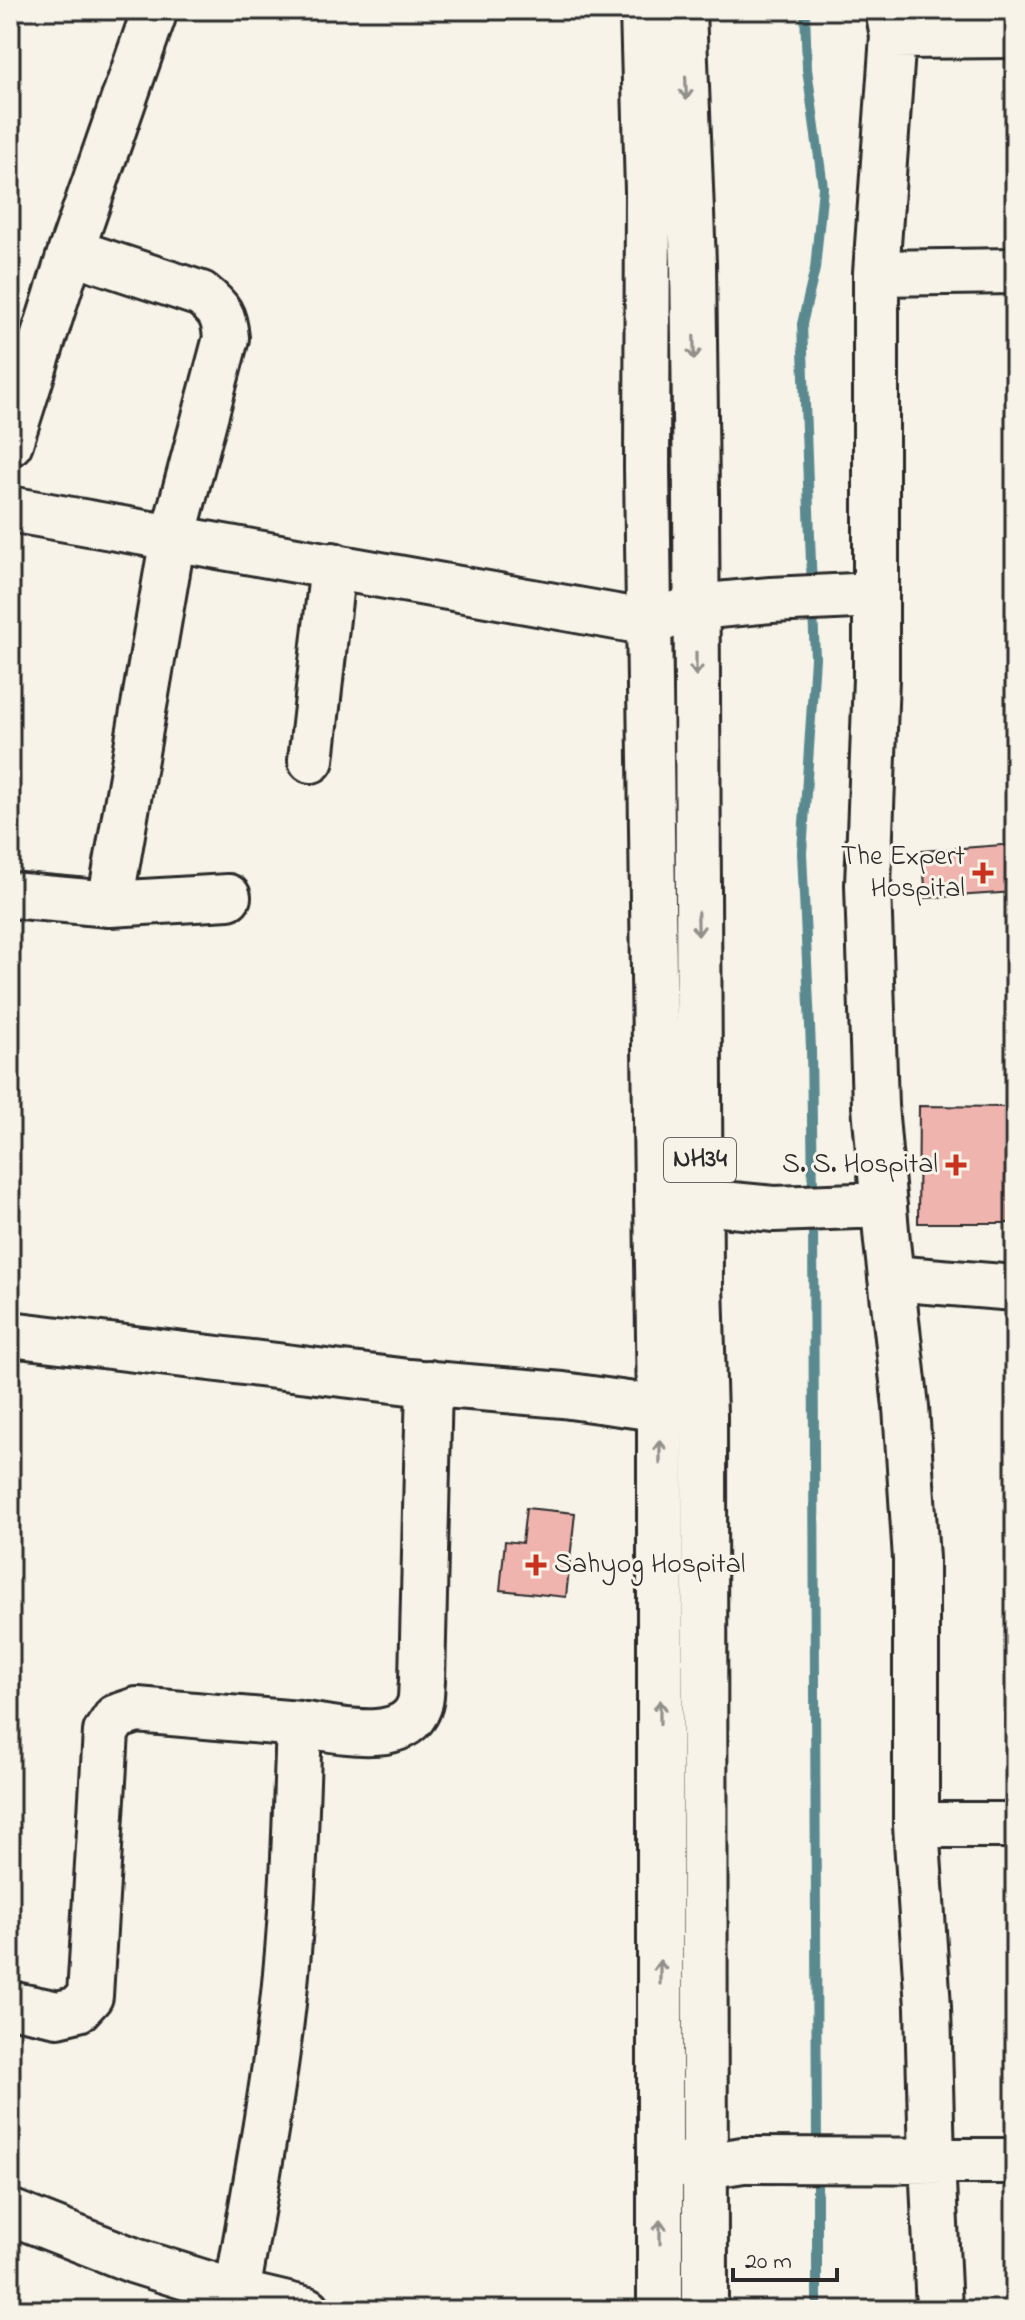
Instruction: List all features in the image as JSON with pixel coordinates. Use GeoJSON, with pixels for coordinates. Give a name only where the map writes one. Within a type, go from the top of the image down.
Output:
{"type":"FeatureCollection","features":[{"type":"Feature","properties":{"kind":"main road"},"geometry":{"type":"LineString","coordinates":[[10,443],[71,251],[155,10]]}},
{"type":"Feature","properties":{"kind":"main road","name":"NH34"},"geometry":{"type":"LineString","coordinates":[[643,10],[648,191],[647,468],[660,1409],[660,2310]]}},
{"type":"Feature","properties":{"kind":"main road","name":"NH34"},"geometry":{"type":"LineString","coordinates":[[683,10],[693,263],[704,1415],[724,2163],[705,2310]]}},
{"type":"Feature","properties":{"kind":"main road"},"geometry":{"type":"LineString","coordinates":[[939,2310],[928,2007],[916,1825],[916,1559],[906,1407],[875,1106],[868,885],[876,678],[876,273],[890,23],[1015,35]]}},
{"type":"Feature","properties":{"kind":"main road"},"geometry":{"type":"LineString","coordinates":[[71,251],[201,294],[218,307],[226,338],[173,537],[110,904]]}},
{"type":"Feature","properties":{"kind":"main road"},"geometry":{"type":"LineString","coordinates":[[876,273],[1015,271]]}},
{"type":"Feature","properties":{"kind":"main road"},"geometry":{"type":"LineString","coordinates":[[10,509],[650,623],[696,607],[876,595]]}},
{"type":"Feature","properties":{"kind":"main road"},"geometry":{"type":"LineString","coordinates":[[311,760],[333,565]]}},
{"type":"Feature","properties":{"kind":"main road"},"geometry":{"type":"LineString","coordinates":[[10,895],[110,904],[228,897]]}},
{"type":"Feature","properties":{"kind":"main road"},"geometry":{"type":"LineString","coordinates":[[701,1202],[774,1209],[884,1205]]}},
{"type":"Feature","properties":{"kind":"main road"},"geometry":{"type":"LineString","coordinates":[[891,1278],[1015,1288]]}},
{"type":"Feature","properties":{"kind":"main road"},"geometry":{"type":"LineString","coordinates":[[10,1334],[429,1383],[563,1395],[704,1415]]}},
{"type":"Feature","properties":{"kind":"main road"},"geometry":{"type":"LineString","coordinates":[[10,2004],[58,2014],[78,2009],[90,1996],[106,1732],[116,1717],[137,1710],[371,1733],[393,1730],[406,1724],[419,1707],[429,1383]]}},
{"type":"Feature","properties":{"kind":"main road"},"geometry":{"type":"LineString","coordinates":[[237,2293],[269,2106],[286,1974],[299,1724]]}},
{"type":"Feature","properties":{"kind":"main road"},"geometry":{"type":"LineString","coordinates":[[916,1825],[1015,1825]]}},
{"type":"Feature","properties":{"kind":"main road"},"geometry":{"type":"LineString","coordinates":[[660,2164],[858,2159],[1015,2161]]}},
{"type":"Feature","properties":{"kind":"main road"},"geometry":{"type":"LineString","coordinates":[[10,2212],[135,2261],[237,2293],[308,2310]]}},
{"type":"Feature","properties":{"kind":"building"},"geometry":{"type":"Polygon","coordinates":[[[1015,844],[1015,892],[926,898],[922,851],[1015,844]]]}},
{"type":"Feature","properties":{"kind":"building"},"geometry":{"type":"Polygon","coordinates":[[[919,1106],[1010,1107],[1009,1223],[918,1223],[919,1106]]]}},
{"type":"Feature","properties":{"kind":"building"},"geometry":{"type":"Polygon","coordinates":[[[526,1508],[575,1513],[566,1597],[500,1590],[505,1541],[522,1543],[526,1508]]]}},
{"type":"Feature","properties":{"kind":"waterway"},"geometry":{"type":"LineString","coordinates":[[805,10],[807,69],[823,187],[815,269],[802,324],[812,589]]}},
{"type":"Feature","properties":{"kind":"waterway"},"geometry":{"type":"LineString","coordinates":[[813,609],[815,658],[802,853],[811,1048],[813,1196]]}},
{"type":"Feature","properties":{"kind":"waterway"},"geometry":{"type":"LineString","coordinates":[[813,1216],[817,2152]]}},
{"type":"Feature","properties":{"kind":"waterway"},"geometry":{"type":"LineString","coordinates":[[817,2172],[817,2310]]}},
{"type":"Feature","properties":{"kind":"place","name":"The Expert Hospital"},"geometry":{"type":"Point","coordinates":[983,873]}},
{"type":"Feature","properties":{"kind":"place","name":"S. S. Hospital"},"geometry":{"type":"Point","coordinates":[956,1165]}},
{"type":"Feature","properties":{"kind":"place","name":"Sahyog Hospital"},"geometry":{"type":"Point","coordinates":[536,1565]}}]}
